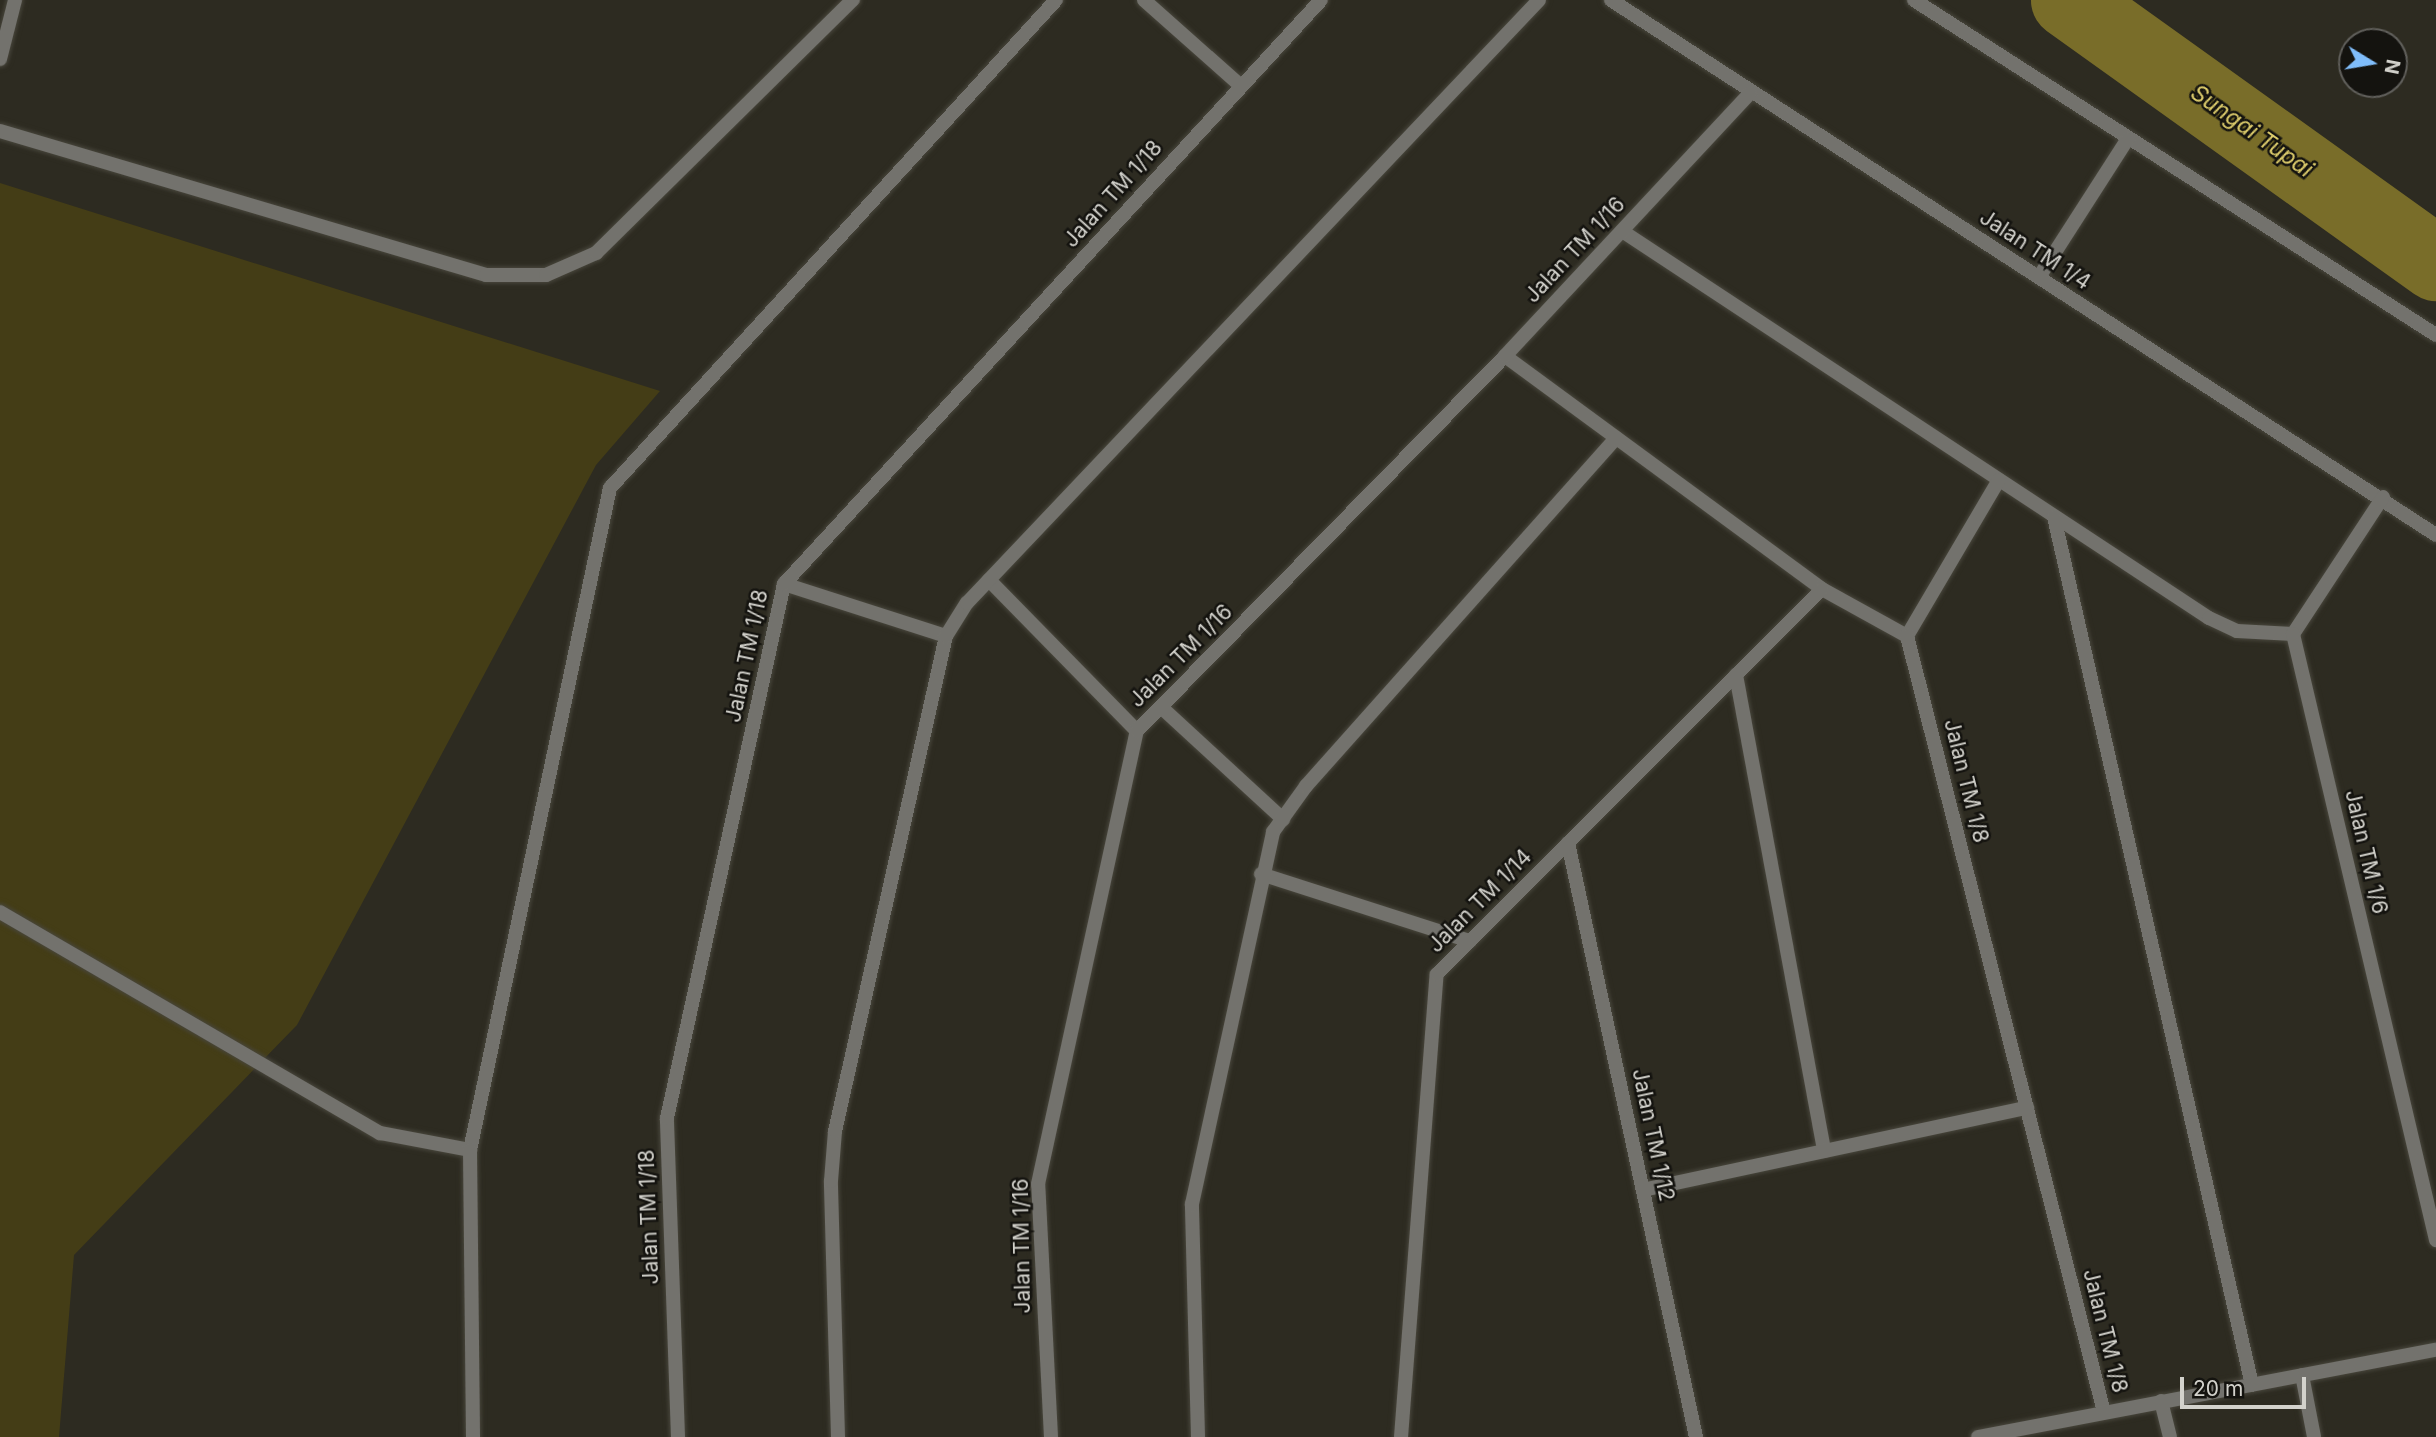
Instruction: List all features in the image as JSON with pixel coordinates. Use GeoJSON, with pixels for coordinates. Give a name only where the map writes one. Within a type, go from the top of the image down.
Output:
{"type":"FeatureCollection","features":[{"type":"Feature","properties":{"kind":"street"},"geometry":{"type":"LineString","coordinates":[[0,59],[15,0]]}},
{"type":"Feature","properties":{"kind":"street"},"geometry":{"type":"LineString","coordinates":[[0,131],[486,275],[546,275],[596,253],[853,0]]}},
{"type":"Feature","properties":{"kind":"street"},"geometry":{"type":"LineString","coordinates":[[473,1437],[470,1150],[610,488],[1056,0]]}},
{"type":"Feature","properties":{"kind":"street"},"geometry":{"type":"LineString","coordinates":[[1144,0],[1241,86]]}},
{"type":"Feature","properties":{"kind":"street","name":"Jalan TM 1/18"},"geometry":{"type":"LineString","coordinates":[[678,1437],[667,1118],[784,584],[1321,0]]}},
{"type":"Feature","properties":{"kind":"street"},"geometry":{"type":"LineString","coordinates":[[838,1437],[831,1181],[835,1131],[946,636],[989,580],[1539,0]]}},
{"type":"Feature","properties":{"kind":"street","name":"Jalan TM 1/4"},"geometry":{"type":"LineString","coordinates":[[1611,0],[1750,93],[2383,497],[2436,535]]}},
{"type":"Feature","properties":{"kind":"street"},"geometry":{"type":"LineString","coordinates":[[1914,0],[2127,140],[2436,335]]}},
{"type":"Feature","properties":{"kind":"street","name":"Jalan TM 1/16"},"geometry":{"type":"LineString","coordinates":[[1051,1437],[1038,1184],[1137,731],[1505,356],[1750,93]]}},
{"type":"Feature","properties":{"kind":"street"},"geometry":{"type":"LineString","coordinates":[[2039,278],[2127,140]]}},
{"type":"Feature","properties":{"kind":"street"},"geometry":{"type":"LineString","coordinates":[[1622,231],[2209,618],[2237,631],[2293,634],[2383,497]]}},
{"type":"Feature","properties":{"kind":"street"},"geometry":{"type":"LineString","coordinates":[[1505,356],[1822,589],[1907,636],[1999,480]]}},
{"type":"Feature","properties":{"kind":"street"},"geometry":{"type":"LineString","coordinates":[[1198,1437],[1192,1204],[1261,874],[1273,832],[1306,786],[1616,438]]}},
{"type":"Feature","properties":{"kind":"street"},"geometry":{"type":"LineString","coordinates":[[2054,516],[2252,1385]]}},
{"type":"Feature","properties":{"kind":"street"},"geometry":{"type":"LineString","coordinates":[[989,580],[1137,731]]}},
{"type":"Feature","properties":{"kind":"street"},"geometry":{"type":"LineString","coordinates":[[784,584],[946,636]]}},
{"type":"Feature","properties":{"kind":"street","name":"Jalan TM 1/14"},"geometry":{"type":"LineString","coordinates":[[1401,1437],[1437,974],[1822,589]]}},
{"type":"Feature","properties":{"kind":"street","name":"Jalan TM 1/6"},"geometry":{"type":"LineString","coordinates":[[2293,634],[2436,1240]]}},
{"type":"Feature","properties":{"kind":"street","name":"Jalan TM 1/8"},"geometry":{"type":"LineString","coordinates":[[1907,636],[2104,1412]]}},
{"type":"Feature","properties":{"kind":"street"},"geometry":{"type":"LineString","coordinates":[[1736,675],[1824,1151]]}},
{"type":"Feature","properties":{"kind":"street"},"geometry":{"type":"LineString","coordinates":[[1161,707],[1283,819]]}},
{"type":"Feature","properties":{"kind":"street","name":"Jalan TM 1/12"},"geometry":{"type":"LineString","coordinates":[[1568,843],[1696,1437]]}},
{"type":"Feature","properties":{"kind":"street"},"geometry":{"type":"LineString","coordinates":[[1261,874],[1470,942]]}},
{"type":"Feature","properties":{"kind":"street"},"geometry":{"type":"LineString","coordinates":[[0,912],[380,1133],[470,1150]]}},
{"type":"Feature","properties":{"kind":"street"},"geometry":{"type":"LineString","coordinates":[[1643,1190],[2026,1108]]}},
{"type":"Feature","properties":{"kind":"street"},"geometry":{"type":"LineString","coordinates":[[1978,1437],[2436,1350]]}},
{"type":"Feature","properties":{"kind":"street"},"geometry":{"type":"LineString","coordinates":[[2302,1375],[2314,1437]]}},
{"type":"Feature","properties":{"kind":"street"},"geometry":{"type":"LineString","coordinates":[[2161,1401],[2170,1437]]}},
{"type":"Feature","properties":{"kind":"shaded area"},"geometry":{"type":"Polygon","coordinates":[[[0,183],[660,391],[596,465],[297,1025],[74,1255],[59,1437],[0,1437],[0,183]]]}},
{"type":"Feature","properties":{"kind":"waterway","name":"Sungai Tupai"},"geometry":{"type":"LineString","coordinates":[[2068,0],[2436,263]]}}]}
